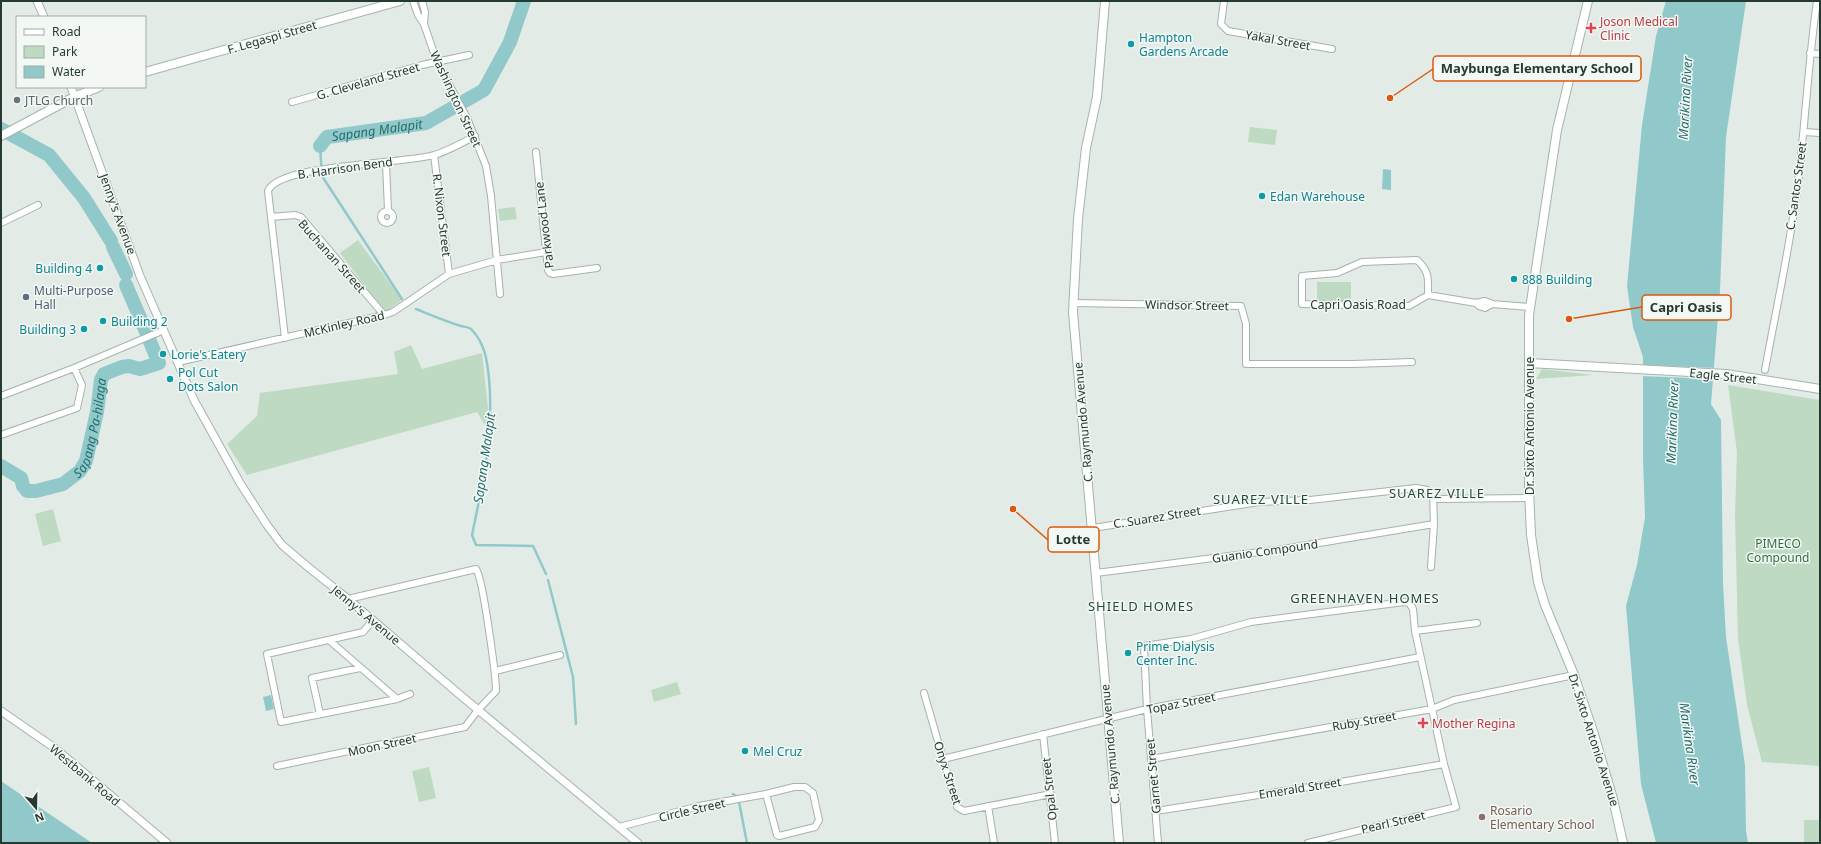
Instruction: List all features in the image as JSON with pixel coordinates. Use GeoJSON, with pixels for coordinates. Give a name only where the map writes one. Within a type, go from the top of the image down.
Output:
{"type":"FeatureCollection","features":[{"type":"Feature","properties":{"kind":"main road","name":"F. Legaspi Street"},"geometry":{"type":"LineString","coordinates":[[146,72],[400,1]]}},
{"type":"Feature","properties":{"kind":"main road","name":"C. Raymundo Avenue"},"geometry":{"type":"LineString","coordinates":[[1105,1],[1097,98],[1086,148],[1082,180],[1076,251],[1074,303],[1082,428],[1093,528],[1118,843]]}},
{"type":"Feature","properties":{"kind":"main road","name":"Dr. Sixto Antonio Avenue"},"geometry":{"type":"LineString","coordinates":[[1588,1],[1557,128],[1530,306],[1529,498],[1532,541],[1538,582],[1557,638],[1574,675],[1593,731],[1621,828],[1623,843]]}},
{"type":"Feature","properties":{"kind":"main road"},"geometry":{"type":"LineString","coordinates":[[1,136],[74,97],[96,88]]}},
{"type":"Feature","properties":{"kind":"main road","name":"Eagle Street"},"geometry":{"type":"LineString","coordinates":[[1529,364],[1726,374],[1820,389]]}},
{"type":"Feature","properties":{"kind":"street"},"geometry":{"type":"LineString","coordinates":[[38,1],[44,16]]}},
{"type":"Feature","properties":{"kind":"street","name":"Washington Street"},"geometry":{"type":"LineString","coordinates":[[413,1],[418,15],[424,24],[437,62],[457,98],[475,136],[486,166],[491,196],[500,294]]}},
{"type":"Feature","properties":{"kind":"street","name":"Washington Street"},"geometry":{"type":"LineString","coordinates":[[422,1],[425,12],[424,24]]}},
{"type":"Feature","properties":{"kind":"street","name":"Yakal Street"},"geometry":{"type":"LineString","coordinates":[[1224,1],[1221,21],[1224,30],[1332,49]]}},
{"type":"Feature","properties":{"kind":"street","name":"C. Santos Street"},"geometry":{"type":"LineString","coordinates":[[1765,370],[1797,193],[1804,132],[1810,53],[1817,1]]}},
{"type":"Feature","properties":{"kind":"street"},"geometry":{"type":"LineString","coordinates":[[1810,53],[1820,54]]}},
{"type":"Feature","properties":{"kind":"street","name":"G. Cleveland Street"},"geometry":{"type":"LineString","coordinates":[[292,102],[437,62],[469,55]]}},
{"type":"Feature","properties":{"kind":"street","name":"Jenny's Avenue"},"geometry":{"type":"LineString","coordinates":[[71,88],[140,276],[194,400],[240,483],[267,525],[282,544],[638,843]]}},
{"type":"Feature","properties":{"kind":"street"},"geometry":{"type":"LineString","coordinates":[[1804,132],[1820,133]]}},
{"type":"Feature","properties":{"kind":"street","name":"B. Harrison Bend"},"geometry":{"type":"LineString","coordinates":[[285,338],[268,191],[273,183],[316,169],[386,163],[434,155],[475,136]]}},
{"type":"Feature","properties":{"kind":"street","name":"Parkwood Lane"},"geometry":{"type":"LineString","coordinates":[[536,152],[546,252],[550,273],[597,268]]}},
{"type":"Feature","properties":{"kind":"street","name":"R. Nixon Street"},"geometry":{"type":"LineString","coordinates":[[434,155],[449,274]]}},
{"type":"Feature","properties":{"kind":"street"},"geometry":{"type":"LineString","coordinates":[[386,163],[388,210]]}},
{"type":"Feature","properties":{"kind":"street"},"geometry":{"type":"LineString","coordinates":[[1,223],[38,205]]}},
{"type":"Feature","properties":{"kind":"street","name":"Buchanan Street"},"geometry":{"type":"LineString","coordinates":[[271,217],[295,216],[301,218],[384,315]]}},
{"type":"Feature","properties":{"kind":"street","name":"McKinley Road"},"geometry":{"type":"LineString","coordinates":[[178,362],[384,315],[393,312],[449,274],[497,260],[546,252]]}},
{"type":"Feature","properties":{"kind":"street","name":"Capri Oasis Road"},"geometry":{"type":"LineString","coordinates":[[1417,260],[1424,267],[1428,275],[1428,295],[1409,306],[1302,304],[1302,276],[1337,273],[1362,262],[1417,260]]}},
{"type":"Feature","properties":{"kind":"street"},"geometry":{"type":"LineString","coordinates":[[1428,295],[1476,303],[1485,308],[1492,304],[1530,306]]}},
{"type":"Feature","properties":{"kind":"street","name":"Windsor Street"},"geometry":{"type":"LineString","coordinates":[[1074,303],[1241,306],[1246,324],[1246,364],[1350,364],[1412,362]]}},
{"type":"Feature","properties":{"kind":"street"},"geometry":{"type":"LineString","coordinates":[[1,396],[74,368],[164,330]]}},
{"type":"Feature","properties":{"kind":"street"},"geometry":{"type":"LineString","coordinates":[[1,435],[77,408],[82,385],[74,368]]}},
{"type":"Feature","properties":{"kind":"street","name":"C. Suarez Street"},"geometry":{"type":"LineString","coordinates":[[1093,528],[1259,502],[1310,500],[1416,488],[1428,490],[1438,499],[1529,498]]}},
{"type":"Feature","properties":{"kind":"street"},"geometry":{"type":"LineString","coordinates":[[1431,567],[1434,524],[1432,494]]}},
{"type":"Feature","properties":{"kind":"street","name":"Guanio Compound"},"geometry":{"type":"LineString","coordinates":[[1096,573],[1283,549],[1434,524]]}},
{"type":"Feature","properties":{"kind":"street","name":"Moon Street"},"geometry":{"type":"LineString","coordinates":[[278,766],[465,727],[478,710],[496,691],[495,671],[478,572],[476,569],[348,599]]}},
{"type":"Feature","properties":{"kind":"street","name":"Garnet Street"},"geometry":{"type":"LineString","coordinates":[[1158,843],[1147,709],[1144,646],[1191,639],[1251,622],[1404,602],[1409,603],[1413,609],[1415,631]]}},
{"type":"Feature","properties":{"kind":"street"},"geometry":{"type":"LineString","coordinates":[[373,620],[363,632],[267,654],[281,722],[397,699],[410,694]]}},
{"type":"Feature","properties":{"kind":"street"},"geometry":{"type":"LineString","coordinates":[[1444,764],[1415,631],[1477,623]]}},
{"type":"Feature","properties":{"kind":"street"},"geometry":{"type":"LineString","coordinates":[[330,640],[397,699]]}},
{"type":"Feature","properties":{"kind":"street"},"geometry":{"type":"LineString","coordinates":[[495,671],[560,655]]}},
{"type":"Feature","properties":{"kind":"street","name":"Topaz Street"},"geometry":{"type":"LineString","coordinates":[[943,759],[1147,709],[1420,657]]}},
{"type":"Feature","properties":{"kind":"street"},"geometry":{"type":"LineString","coordinates":[[320,714],[312,678],[360,668]]}},
{"type":"Feature","properties":{"kind":"street","name":"Ruby Street"},"geometry":{"type":"LineString","coordinates":[[1151,759],[1432,709],[1454,700],[1574,675]]}},
{"type":"Feature","properties":{"kind":"street","name":"Onyx Street"},"geometry":{"type":"LineString","coordinates":[[924,694],[957,807],[964,811],[1051,794]]}},
{"type":"Feature","properties":{"kind":"street","name":"Westbank Road"},"geometry":{"type":"LineString","coordinates":[[1,711],[56,749],[167,843]]}},
{"type":"Feature","properties":{"kind":"street","name":"Opal Street"},"geometry":{"type":"LineString","coordinates":[[1043,734],[1051,794],[1055,843]]}},
{"type":"Feature","properties":{"kind":"street","name":"Pearl Street"},"geometry":{"type":"LineString","coordinates":[[1308,843],[1456,807],[1444,764]]}},
{"type":"Feature","properties":{"kind":"street","name":"Emerald Street"},"geometry":{"type":"LineString","coordinates":[[1156,811],[1444,764]]}},
{"type":"Feature","properties":{"kind":"street","name":"Circle Street"},"geometry":{"type":"LineString","coordinates":[[619,827],[699,806],[766,794],[794,787],[805,787],[813,794],[819,820],[818,824],[815,827],[779,836],[777,835],[766,794]]}},
{"type":"Feature","properties":{"kind":"street"},"geometry":{"type":"LineString","coordinates":[[988,806],[992,843]]}},
{"type":"Feature","properties":{"kind":"green space"},"geometry":{"type":"Polygon","coordinates":[[[1250,127],[1277,130],[1275,145],[1248,142],[1250,127]]]}},
{"type":"Feature","properties":{"kind":"green space"},"geometry":{"type":"Polygon","coordinates":[[[515,207],[517,219],[500,221],[498,209],[515,207]]]}},
{"type":"Feature","properties":{"kind":"green space"},"geometry":{"type":"Polygon","coordinates":[[[358,240],[402,300],[385,312],[340,253],[358,240]]]}},
{"type":"Feature","properties":{"kind":"green space"},"geometry":{"type":"Polygon","coordinates":[[[1317,282],[1351,282],[1351,302],[1317,302],[1317,282]]]}},
{"type":"Feature","properties":{"kind":"green space"},"geometry":{"type":"Polygon","coordinates":[[[411,345],[422,369],[482,353],[491,435],[477,412],[247,475],[227,444],[257,416],[260,393],[398,374],[394,352],[411,345]]]}},
{"type":"Feature","properties":{"kind":"green space"},"geometry":{"type":"Polygon","coordinates":[[[1542,369],[1593,375],[1536,379],[1542,369]]]}},
{"type":"Feature","properties":{"kind":"green space","name":"PIMECO Compound"},"geometry":{"type":"Polygon","coordinates":[[[1728,385],[1820,400],[1820,766],[1762,762],[1747,705],[1738,638],[1735,515],[1737,452],[1728,385]]]}},
{"type":"Feature","properties":{"kind":"green space"},"geometry":{"type":"Polygon","coordinates":[[[53,509],[61,541],[43,546],[35,514],[53,509]]]}},
{"type":"Feature","properties":{"kind":"green space"},"geometry":{"type":"Polygon","coordinates":[[[677,682],[681,694],[654,702],[651,690],[677,682]]]}},
{"type":"Feature","properties":{"kind":"green space"},"geometry":{"type":"Polygon","coordinates":[[[429,767],[436,798],[419,802],[412,771],[429,767]]]}},
{"type":"Feature","properties":{"kind":"green space"},"geometry":{"type":"Polygon","coordinates":[[[1804,820],[1820,820],[1820,843],[1804,843],[1804,820]]]}},
{"type":"Feature","properties":{"kind":"water","name":"Marikina River"},"geometry":{"type":"Polygon","coordinates":[[[1666,1],[1746,1],[1726,137],[1720,291],[1711,404],[1721,420],[1723,583],[1726,637],[1745,765],[1746,831],[1748,843],[1656,843],[1641,784],[1626,606],[1637,565],[1645,517],[1643,458],[1643,357],[1633,327],[1627,286],[1642,125],[1656,36],[1666,1]]]}},
{"type":"Feature","properties":{"kind":"water"},"geometry":{"type":"Polygon","coordinates":[[[1383,169],[1391,170],[1391,190],[1382,189],[1383,169]]]}},
{"type":"Feature","properties":{"kind":"water"},"geometry":{"type":"Polygon","coordinates":[[[271,695],[274,709],[266,711],[263,697],[271,695]]]}},
{"type":"Feature","properties":{"kind":"water"},"geometry":{"type":"Polygon","coordinates":[[[1,781],[92,843],[1,843],[1,781]]]}},
{"type":"Feature","properties":{"kind":"pier"},"geometry":{"type":"Polygon","coordinates":[[[1641,365],[1716,368],[1715,379],[1641,376],[1641,365]]]}},
{"type":"Feature","properties":{"kind":"waterway","name":"Sapang Malapit"},"geometry":{"type":"LineString","coordinates":[[320,146],[327,137],[426,123],[484,90],[510,42],[524,1]]}},
{"type":"Feature","properties":{"kind":"waterway","name":"Sapang Pa-hilaga"},"geometry":{"type":"LineString","coordinates":[[1,129],[49,155],[84,198],[111,241]]}},
{"type":"Feature","properties":{"kind":"waterway","name":"Sapang Malapit"},"geometry":{"type":"LineString","coordinates":[[320,146],[322,176],[402,299]]}},
{"type":"Feature","properties":{"kind":"waterway","name":"Sapang Pa-hilaga"},"geometry":{"type":"LineString","coordinates":[[113,247],[126,274]]}},
{"type":"Feature","properties":{"kind":"waterway","name":"Sapang Pa-hilaga"},"geometry":{"type":"LineString","coordinates":[[126,285],[147,334]]}},
{"type":"Feature","properties":{"kind":"waterway","name":"Sapang Malapit"},"geometry":{"type":"LineString","coordinates":[[416,309],[449,322],[470,328],[480,341],[485,352],[489,378],[490,418],[484,477],[472,535],[476,545],[533,546],[546,574]]}},
{"type":"Feature","properties":{"kind":"waterway","name":"Sapang Pa-hilaga"},"geometry":{"type":"LineString","coordinates":[[1,466],[21,478],[23,486],[27,491],[36,491],[63,484],[80,471],[86,461],[97,412],[101,380],[104,374],[122,367],[129,366],[140,369],[159,363],[148,337]]}},
{"type":"Feature","properties":{"kind":"waterway"},"geometry":{"type":"LineString","coordinates":[[548,580],[573,677],[576,724]]}},
{"type":"Feature","properties":{"kind":"waterway"},"geometry":{"type":"LineString","coordinates":[[733,794],[738,797]]}},
{"type":"Feature","properties":{"kind":"waterway"},"geometry":{"type":"LineString","coordinates":[[739,802],[747,843]]}},
{"type":"Feature","properties":{"kind":"place","name":"Joson Medical Clinic"},"geometry":{"type":"Point","coordinates":[1591,28]}},
{"type":"Feature","properties":{"kind":"place","name":"Hampton Gardens Arcade"},"geometry":{"type":"Point","coordinates":[1131,44]}},
{"type":"Feature","properties":{"kind":"place","name":"Maybunga Elementary School"},"geometry":{"type":"Point","coordinates":[1390,98]}},
{"type":"Feature","properties":{"kind":"place","name":"JTLG Church"},"geometry":{"type":"Point","coordinates":[17,100]}},
{"type":"Feature","properties":{"kind":"place","name":"Edan Warehouse"},"geometry":{"type":"Point","coordinates":[1262,196]}},
{"type":"Feature","properties":{"kind":"place","name":"Building 4"},"geometry":{"type":"Point","coordinates":[100,268]}},
{"type":"Feature","properties":{"kind":"place","name":"888 Building"},"geometry":{"type":"Point","coordinates":[1514,279]}},
{"type":"Feature","properties":{"kind":"place","name":"Multi-Purpose Hall"},"geometry":{"type":"Point","coordinates":[26,297]}},
{"type":"Feature","properties":{"kind":"place","name":"Capri Oasis"},"geometry":{"type":"Point","coordinates":[1569,319]}},
{"type":"Feature","properties":{"kind":"place","name":"Building 2"},"geometry":{"type":"Point","coordinates":[103,321]}},
{"type":"Feature","properties":{"kind":"place","name":"Building 3"},"geometry":{"type":"Point","coordinates":[84,329]}},
{"type":"Feature","properties":{"kind":"place","name":"Lorie's Eatery"},"geometry":{"type":"Point","coordinates":[163,354]}},
{"type":"Feature","properties":{"kind":"place","name":"Pol Cut Dots Salon"},"geometry":{"type":"Point","coordinates":[170,379]}},
{"type":"Feature","properties":{"kind":"place","name":"Lotte"},"geometry":{"type":"Point","coordinates":[1013,509]}},
{"type":"Feature","properties":{"kind":"place","name":"Prime Dialysis Center Inc."},"geometry":{"type":"Point","coordinates":[1128,653]}},
{"type":"Feature","properties":{"kind":"place","name":"Mother Regina"},"geometry":{"type":"Point","coordinates":[1423,723]}},
{"type":"Feature","properties":{"kind":"place","name":"Mel Cruz"},"geometry":{"type":"Point","coordinates":[745,751]}},
{"type":"Feature","properties":{"kind":"place","name":"Rosario Elementary School"},"geometry":{"type":"Point","coordinates":[1482,817]}},
{"type":"Feature","properties":{"kind":"district","name":"SUAREZ VILLE"},"geometry":{"type":"Point","coordinates":[1437,493]}},
{"type":"Feature","properties":{"kind":"district","name":"SUAREZ VILLE"},"geometry":{"type":"Point","coordinates":[1261,499]}},
{"type":"Feature","properties":{"kind":"district","name":"GREENHAVEN HOMES"},"geometry":{"type":"Point","coordinates":[1365,598]}},
{"type":"Feature","properties":{"kind":"district","name":"SHIELD HOMES"},"geometry":{"type":"Point","coordinates":[1141,606]}}]}
